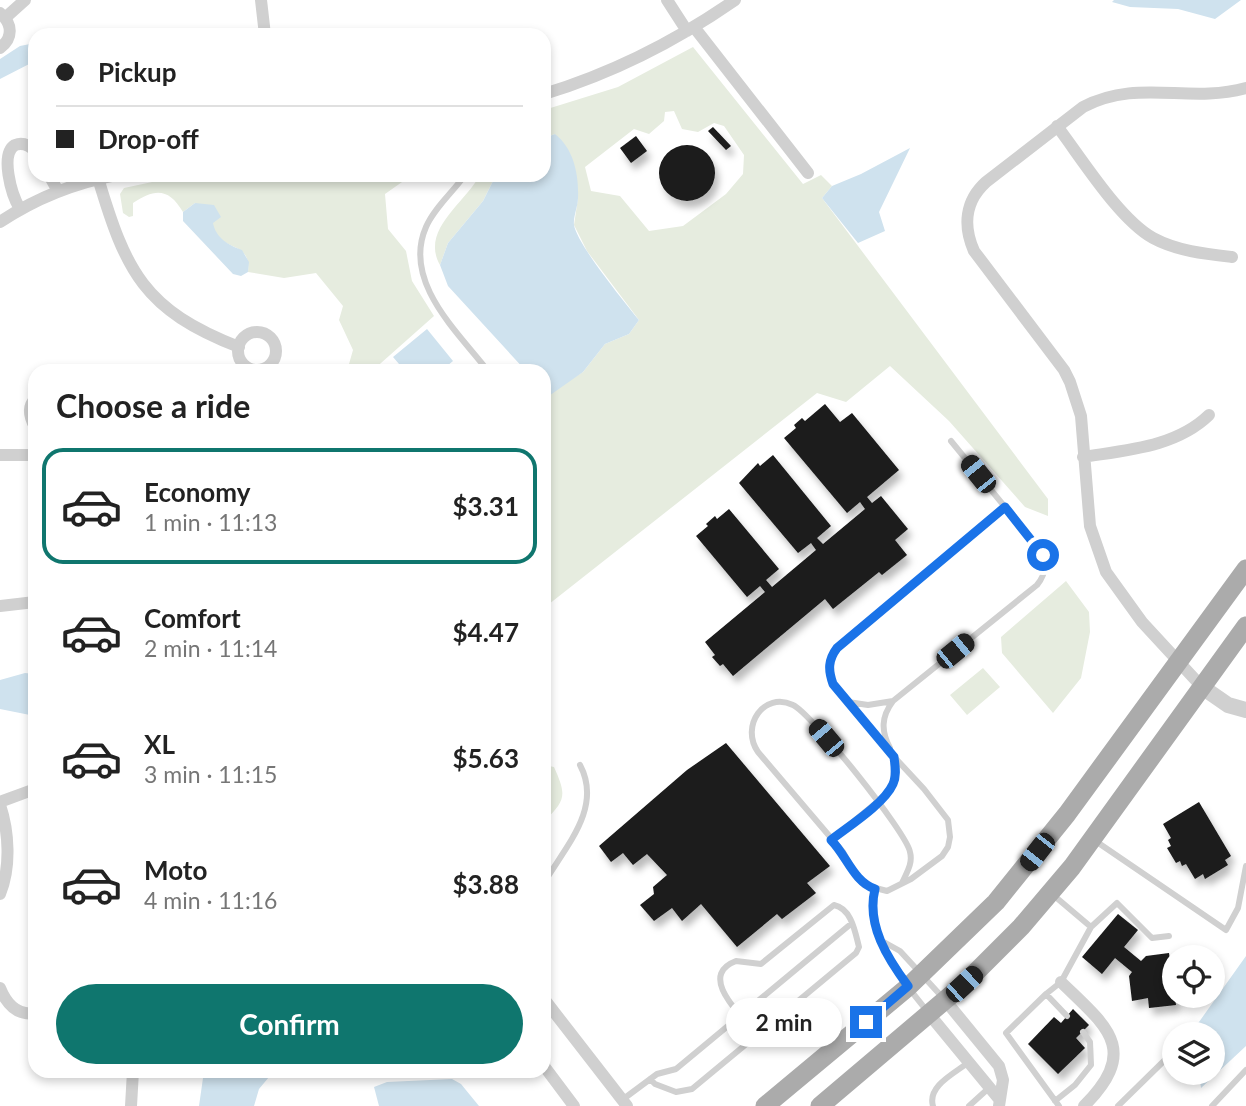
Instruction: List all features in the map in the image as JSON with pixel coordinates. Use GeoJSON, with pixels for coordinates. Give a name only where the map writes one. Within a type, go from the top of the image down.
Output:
{"type":"FeatureCollection","features":[{"type":"Feature","properties":{"kind":"main road"},"geometry":{"type":"LineString","coordinates":[[765,1106],[915,980],[967,932],[1023,871],[1246,569]]}},
{"type":"Feature","properties":{"kind":"main road"},"geometry":{"type":"LineString","coordinates":[[820,1106],[994,956],[1051,893],[1246,626]]}},
{"type":"Feature","properties":{"kind":"street"},"geometry":{"type":"LineString","coordinates":[[0,48],[9,37],[9,26],[3,16],[25,0]]}},
{"type":"Feature","properties":{"kind":"street"},"geometry":{"type":"LineString","coordinates":[[261,0],[264,28]]}},
{"type":"Feature","properties":{"kind":"street"},"geometry":{"type":"LineString","coordinates":[[667,0],[808,173]]}},
{"type":"Feature","properties":{"kind":"street"},"geometry":{"type":"LineString","coordinates":[[551,91],[616,68],[691,29],[735,0]]}},
{"type":"Feature","properties":{"kind":"street"},"geometry":{"type":"LineString","coordinates":[[1246,88],[1214,94],[1128,92],[1107,96],[1083,107],[979,188],[969,204],[966,226],[974,251],[1064,370],[1070,382],[1081,416],[1090,526],[1106,572],[1142,622],[1202,687],[1228,705],[1246,710]]}},
{"type":"Feature","properties":{"kind":"street"},"geometry":{"type":"LineString","coordinates":[[1058,126],[1125,214],[1141,230],[1172,246],[1198,253],[1232,257]]}},
{"type":"Feature","properties":{"kind":"street"},"geometry":{"type":"LineString","coordinates":[[20,209],[2,173],[2,157],[10,146],[28,146]]}},
{"type":"Feature","properties":{"kind":"street"},"geometry":{"type":"LineString","coordinates":[[53,182],[58,191]]}},
{"type":"Feature","properties":{"kind":"street"},"geometry":{"type":"LineString","coordinates":[[0,222],[58,191],[86,182]]}},
{"type":"Feature","properties":{"kind":"street"},"geometry":{"type":"LineString","coordinates":[[99,182],[121,248],[146,289],[184,321],[239,347]]}},
{"type":"Feature","properties":{"kind":"street"},"geometry":{"type":"LineString","coordinates":[[1083,457],[1173,439],[1193,429],[1209,415]]}},
{"type":"Feature","properties":{"kind":"street"},"geometry":{"type":"LineString","coordinates":[[0,455],[28,455]]}},
{"type":"Feature","properties":{"kind":"street"},"geometry":{"type":"LineString","coordinates":[[0,606],[28,603]]}},
{"type":"Feature","properties":{"kind":"street"},"geometry":{"type":"LineString","coordinates":[[0,894],[6,874],[7,847],[5,821],[0,803],[28,792]]}},
{"type":"Feature","properties":{"kind":"street"},"geometry":{"type":"LineString","coordinates":[[1061,982],[1098,1018],[1111,1037],[1112,1061],[1108,1076],[1084,1106]]}},
{"type":"Feature","properties":{"kind":"street"},"geometry":{"type":"LineString","coordinates":[[0,988],[9,1004],[28,1014]]}},
{"type":"Feature","properties":{"kind":"street"},"geometry":{"type":"LineString","coordinates":[[945,1000],[999,1066],[1003,1080],[999,1103]]}},
{"type":"Feature","properties":{"kind":"street"},"geometry":{"type":"LineString","coordinates":[[551,1008],[624,1103]]}},
{"type":"Feature","properties":{"kind":"street"},"geometry":{"type":"LineString","coordinates":[[929,1014],[990,1087],[999,1103]]}},
{"type":"Feature","properties":{"kind":"street"},"geometry":{"type":"LineString","coordinates":[[551,1075],[574,1106]]}},
{"type":"Feature","properties":{"kind":"street"},"geometry":{"type":"LineString","coordinates":[[131,1106],[133,1078]]}},
{"type":"Feature","properties":{"kind":"lane"},"geometry":{"type":"LineString","coordinates":[[460,182],[433,214],[421,242],[421,257],[431,296],[483,364]]}},
{"type":"Feature","properties":{"kind":"lane"},"geometry":{"type":"LineString","coordinates":[[831,840],[878,802],[892,786],[895,778],[894,757],[885,739],[883,723],[892,701],[1040,581],[1045,566],[1043,555],[951,441]]}},
{"type":"Feature","properties":{"kind":"lane"},"geometry":{"type":"LineString","coordinates":[[902,883],[910,866],[910,850],[878,802],[801,710],[781,702],[761,710],[752,723],[751,738],[754,745],[843,852],[864,885],[887,891],[911,879],[942,856],[948,847],[948,820],[833,684],[829,674],[830,663],[837,648],[1005,507]]}},
{"type":"Feature","properties":{"kind":"lane"},"geometry":{"type":"LineString","coordinates":[[848,702],[868,705],[892,701]]}},
{"type":"Feature","properties":{"kind":"lane"},"geometry":{"type":"LineString","coordinates":[[551,872],[582,821],[589,788],[580,765]]}},
{"type":"Feature","properties":{"kind":"lane"},"geometry":{"type":"LineString","coordinates":[[1092,839],[1226,930],[1241,897],[1246,866]]}},
{"type":"Feature","properties":{"kind":"lane"},"geometry":{"type":"LineString","coordinates":[[875,889],[873,910],[888,960],[945,1000]]}},
{"type":"Feature","properties":{"kind":"lane"},"geometry":{"type":"LineString","coordinates":[[1051,893],[1091,927]]}},
{"type":"Feature","properties":{"kind":"lane"},"geometry":{"type":"LineString","coordinates":[[1083,1032],[1090,1042],[1091,1065],[1057,1104],[1006,1032],[1061,982],[1091,927],[1117,903],[1152,938],[1169,936]]}},
{"type":"Feature","properties":{"kind":"lane"},"geometry":{"type":"LineString","coordinates":[[650,1079],[654,1084],[677,1092],[692,1089],[856,953],[859,947],[852,923],[839,905],[834,905],[761,964],[736,961],[726,966],[720,981],[722,992],[757,1035]]}},
{"type":"Feature","properties":{"kind":"lane"},"geometry":{"type":"LineString","coordinates":[[624,1103],[657,1074],[676,1069],[852,923]]}},
{"type":"Feature","properties":{"kind":"lane"},"geometry":{"type":"LineString","coordinates":[[882,941],[900,951],[929,1014]]}},
{"type":"Feature","properties":{"kind":"lane"},"geometry":{"type":"LineString","coordinates":[[1046,994],[1067,1016]]}},
{"type":"Feature","properties":{"kind":"lane"},"geometry":{"type":"LineString","coordinates":[[933,1106],[931,1096],[935,1089],[969,1062]]}},
{"type":"Feature","properties":{"kind":"lane"},"geometry":{"type":"LineString","coordinates":[[1118,1106],[1162,1063]]}},
{"type":"Feature","properties":{"kind":"lane"},"geometry":{"type":"LineString","coordinates":[[1212,1106],[1246,1070]]}},
{"type":"Feature","properties":{"kind":"lane"},"geometry":{"type":"LineString","coordinates":[[969,1106],[990,1087]]}},
{"type":"Feature","properties":{"kind":"shaded area"},"geometry":{"type":"Polygon","coordinates":[[[693,47],[803,184],[821,175],[832,186],[822,198],[1048,499],[1048,516],[1025,507],[949,421],[890,366],[846,402],[817,393],[551,602],[551,393],[583,372],[605,344],[629,334],[639,320],[587,251],[574,225],[578,198],[555,134],[551,135],[551,108],[618,87],[693,47]],[[674,111],[665,112],[664,121],[649,134],[634,129],[585,167],[591,191],[620,196],[649,231],[683,226],[726,194],[743,174],[744,155],[724,126],[714,123],[698,132],[682,129],[674,111]]]}},
{"type":"Feature","properties":{"kind":"shaded area"},"geometry":{"type":"Polygon","coordinates":[[[152,182],[402,182],[385,194],[388,229],[406,251],[412,281],[434,316],[380,364],[349,364],[353,350],[339,320],[343,306],[316,273],[284,278],[248,272],[246,255],[219,238],[195,203],[183,212],[172,198],[155,193],[133,203],[133,216],[129,217],[123,213],[120,194],[124,188],[152,182]]]}},
{"type":"Feature","properties":{"kind":"shaded area"},"geometry":{"type":"Polygon","coordinates":[[[475,182],[492,182],[483,201],[448,243],[440,265],[435,252],[440,229],[475,182]]]}},
{"type":"Feature","properties":{"kind":"shaded area"},"geometry":{"type":"Polygon","coordinates":[[[1066,581],[1089,612],[1090,632],[1081,678],[1053,713],[1002,653],[1001,637],[1066,581]]]}},
{"type":"Feature","properties":{"kind":"shaded area"},"geometry":{"type":"Polygon","coordinates":[[[983,668],[1000,687],[967,715],[950,695],[983,668]]]}},
{"type":"Feature","properties":{"kind":"shaded area"},"geometry":{"type":"Polygon","coordinates":[[[551,766],[554,767],[562,790],[557,808],[551,814],[551,766]]]}},
{"type":"Feature","properties":{"kind":"water"},"geometry":{"type":"Polygon","coordinates":[[[1241,0],[1215,19],[1178,9],[1130,7],[1112,2],[1241,0]]]}},
{"type":"Feature","properties":{"kind":"water"},"geometry":{"type":"Polygon","coordinates":[[[28,44],[28,65],[0,79],[0,59],[20,46],[28,44]]]}},
{"type":"Feature","properties":{"kind":"water"},"geometry":{"type":"Polygon","coordinates":[[[555,134],[567,147],[576,172],[578,198],[574,225],[577,234],[602,273],[639,320],[629,334],[605,344],[583,372],[551,394],[551,364],[520,364],[448,286],[440,265],[448,243],[483,201],[492,182],[551,182],[551,135],[555,134]]]}},
{"type":"Feature","properties":{"kind":"water"},"geometry":{"type":"Polygon","coordinates":[[[910,148],[879,212],[885,231],[858,243],[822,198],[832,186],[910,148]]]}},
{"type":"Feature","properties":{"kind":"water"},"geometry":{"type":"Polygon","coordinates":[[[195,203],[214,205],[221,217],[213,223],[217,233],[227,243],[242,250],[249,262],[248,272],[241,276],[233,274],[183,221],[183,212],[195,203]]]}},
{"type":"Feature","properties":{"kind":"water"},"geometry":{"type":"Polygon","coordinates":[[[427,329],[453,361],[449,364],[399,364],[393,357],[427,329]]]}},
{"type":"Feature","properties":{"kind":"water"},"geometry":{"type":"Polygon","coordinates":[[[28,673],[28,715],[0,709],[0,680],[28,673]]]}},
{"type":"Feature","properties":{"kind":"water"},"geometry":{"type":"Polygon","coordinates":[[[1246,956],[1246,1046],[1225,1066],[1225,1022],[1199,1022],[1209,1008],[1225,1008],[1225,985],[1246,956]]]}},
{"type":"Feature","properties":{"kind":"water"},"geometry":{"type":"Polygon","coordinates":[[[203,1078],[268,1078],[259,1089],[254,1106],[199,1106],[203,1078]]]}},
{"type":"Feature","properties":{"kind":"water"},"geometry":{"type":"Polygon","coordinates":[[[452,1079],[461,1084],[479,1106],[379,1106],[374,1087],[387,1082],[452,1079]]]}},
{"type":"Feature","properties":{"kind":"building"},"geometry":{"type":"Polygon","coordinates":[[[713,127],[731,146],[726,150],[708,131],[713,127]]]}},
{"type":"Feature","properties":{"kind":"building"},"geometry":{"type":"Polygon","coordinates":[[[636,136],[647,151],[631,163],[620,148],[636,136]]]}},
{"type":"Feature","properties":{"kind":"building"},"geometry":{"type":"Polygon","coordinates":[[[681,145],[693,145],[703,149],[711,157],[715,173],[711,189],[703,197],[693,201],[681,201],[671,197],[663,189],[659,179],[659,167],[663,157],[671,149],[681,145]]]}},
{"type":"Feature","properties":{"kind":"building"},"geometry":{"type":"Polygon","coordinates":[[[825,404],[840,422],[852,413],[899,470],[867,497],[872,503],[881,496],[908,529],[895,540],[907,555],[882,575],[879,572],[833,609],[825,599],[733,676],[723,664],[720,666],[712,657],[715,655],[705,642],[765,592],[760,586],[747,597],[696,536],[715,516],[717,519],[729,509],[779,569],[766,580],[772,587],[816,550],[811,543],[798,553],[739,483],[758,463],[760,466],[773,455],[831,526],[817,538],[823,544],[865,509],[860,502],[847,513],[784,438],[796,428],[794,425],[802,418],[805,421],[825,404]]]}},
{"type":"Feature","properties":{"kind":"building"},"geometry":{"type":"Polygon","coordinates":[[[726,743],[830,866],[807,883],[816,893],[782,919],[777,914],[737,947],[701,904],[682,921],[672,908],[654,921],[640,905],[654,894],[653,887],[667,875],[647,854],[633,865],[623,853],[611,862],[599,846],[687,770],[726,743]]]}},
{"type":"Feature","properties":{"kind":"building"},"geometry":{"type":"Polygon","coordinates":[[[1199,802],[1231,856],[1225,860],[1228,865],[1205,879],[1203,874],[1195,879],[1186,864],[1182,866],[1180,861],[1176,863],[1167,848],[1171,846],[1168,840],[1171,838],[1163,824],[1199,802]]]}},
{"type":"Feature","properties":{"kind":"building"},"geometry":{"type":"Polygon","coordinates":[[[1118,914],[1138,930],[1124,947],[1141,961],[1146,956],[1162,954],[1162,1007],[1149,1008],[1148,998],[1132,1001],[1129,976],[1132,972],[1115,958],[1102,974],[1082,957],[1118,914]]]}},
{"type":"Feature","properties":{"kind":"building"},"geometry":{"type":"Polygon","coordinates":[[[1073,1009],[1089,1025],[1076,1038],[1085,1048],[1058,1074],[1028,1044],[1054,1017],[1061,1023],[1073,1009]]]}},
{"type":"Feature","properties":{"kind":"route"},"geometry":{"type":"LineString","coordinates":[[866,1022],[908,986],[884,951],[873,910],[875,889],[864,885],[858,879],[843,852],[831,840],[888,793],[895,778],[895,767],[894,757],[833,684],[829,674],[833,653],[1005,507],[1043,555]]}}]}
